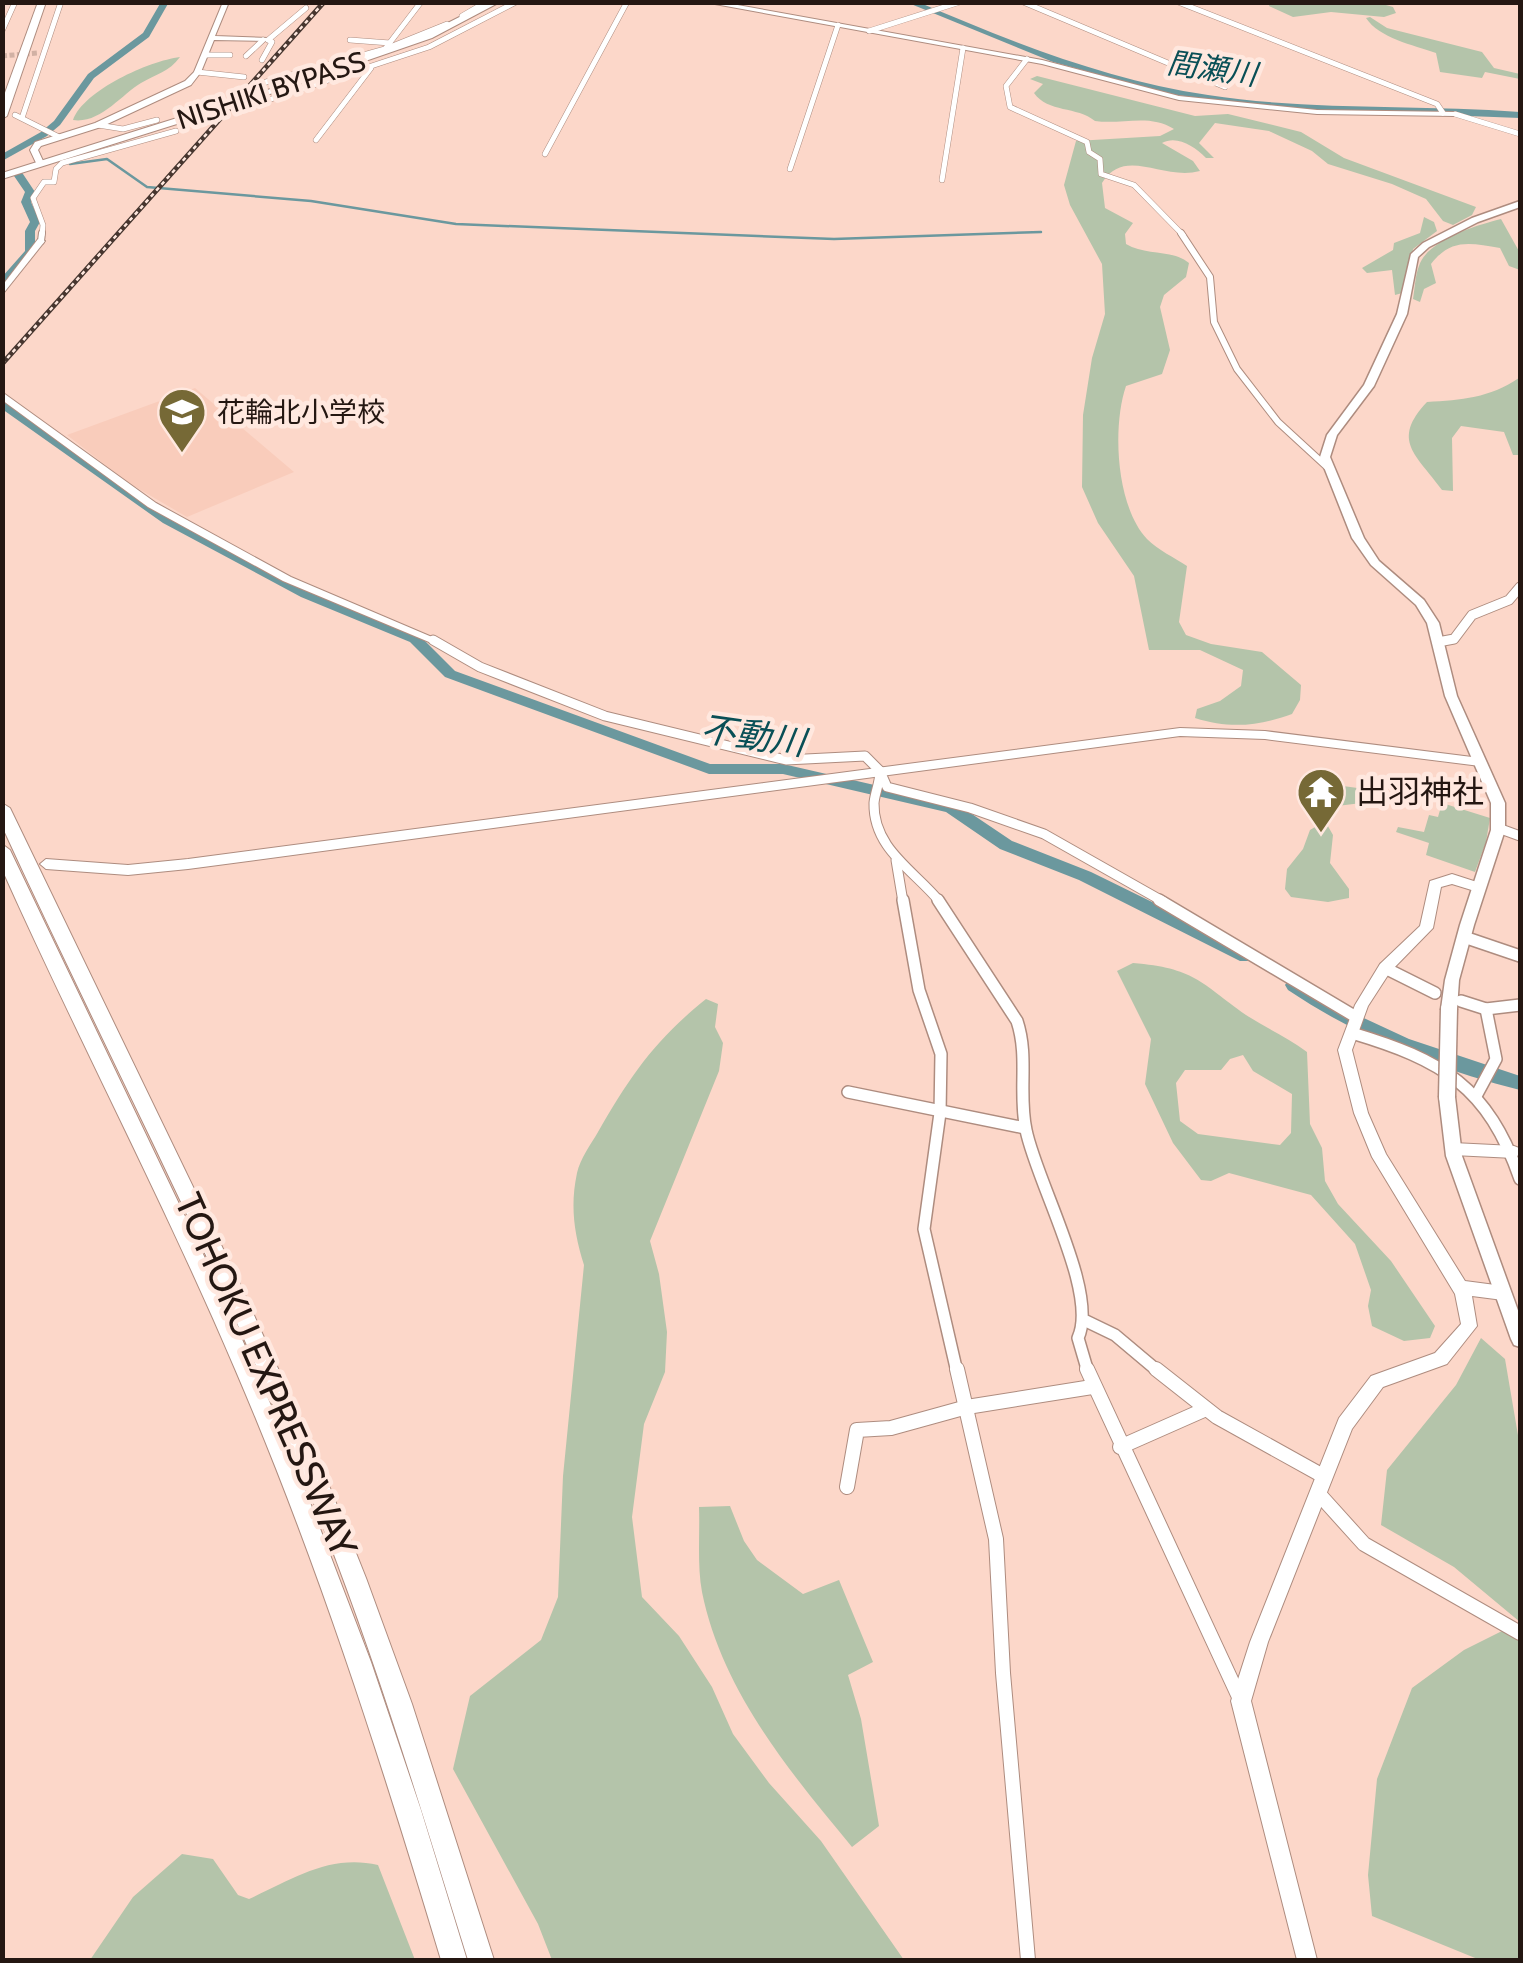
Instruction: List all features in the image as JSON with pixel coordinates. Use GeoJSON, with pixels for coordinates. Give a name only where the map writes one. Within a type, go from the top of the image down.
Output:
{"type":"FeatureCollection","features":[{"type":"Feature","properties":{"kind":"highway"},"geometry":{"type":"LineString","coordinates":[[2,90],[34,2]]}},
{"type":"Feature","properties":{"kind":"highway"},"geometry":{"type":"LineString","coordinates":[[2,116],[42,2]]}},
{"type":"Feature","properties":{"kind":"highway","name":"NISHIKI BYPASS"},"geometry":{"type":"LineString","coordinates":[[2,176],[384,55],[445,30],[496,2]]}},
{"type":"Feature","properties":{"kind":"highway","name":"TOHOKU EXPRESSWAY"},"geometry":{"type":"LineString","coordinates":[[2,808],[120,1049],[305,1452],[404,1705],[481,1960]]}},
{"type":"Feature","properties":{"kind":"highway","name":"TOHOKU EXPRESSWAY"},"geometry":{"type":"LineString","coordinates":[[2,850],[191,1250],[285,1464],[381,1717],[454,1960]]}},
{"type":"Feature","properties":{"kind":"main road"},"geometry":{"type":"LineString","coordinates":[[1520,204],[1475,220],[1414,256],[1408,301],[1369,386],[1326,448],[1327,467],[1358,538],[1375,563],[1420,602],[1433,623],[1451,696],[1498,802],[1498,828],[1464,937],[1448,1097],[1453,1148],[1520,1338]]}},
{"type":"Feature","properties":{"kind":"street"},"geometry":{"type":"LineString","coordinates":[[2,31],[15,2]]}},
{"type":"Feature","properties":{"kind":"street"},"geometry":{"type":"LineString","coordinates":[[56,135],[19,117],[46,52],[61,2]]}},
{"type":"Feature","properties":{"kind":"street"},"geometry":{"type":"LineString","coordinates":[[2,293],[41,241],[43,226],[32,198],[46,172],[36,147],[56,135],[98,125],[180,88],[197,72],[226,2]]}},
{"type":"Feature","properties":{"kind":"street"},"geometry":{"type":"LineString","coordinates":[[316,140],[421,2]]}},
{"type":"Feature","properties":{"kind":"street"},"geometry":{"type":"LineString","coordinates":[[486,2],[384,55],[268,103],[259,102],[257,88],[266,82],[384,55],[461,34],[516,2]]}},
{"type":"Feature","properties":{"kind":"street"},"geometry":{"type":"LineString","coordinates":[[545,154],[628,2]]}},
{"type":"Feature","properties":{"kind":"street"},"geometry":{"type":"LineString","coordinates":[[706,2],[1027,59],[1133,89],[1244,106],[1442,112],[1488,129],[1520,134]]}},
{"type":"Feature","properties":{"kind":"street"},"geometry":{"type":"LineString","coordinates":[[869,31],[960,2]]}},
{"type":"Feature","properties":{"kind":"street"},"geometry":{"type":"LineString","coordinates":[[1023,2],[1225,88]]}},
{"type":"Feature","properties":{"kind":"street"},"geometry":{"type":"LineString","coordinates":[[1178,2],[1437,104],[1442,112]]}},
{"type":"Feature","properties":{"kind":"street"},"geometry":{"type":"LineString","coordinates":[[246,56],[306,8]]}},
{"type":"Feature","properties":{"kind":"street"},"geometry":{"type":"LineString","coordinates":[[2,10],[12,10]]}},
{"type":"Feature","properties":{"kind":"street"},"geometry":{"type":"LineString","coordinates":[[790,169],[838,25]]}},
{"type":"Feature","properties":{"kind":"street"},"geometry":{"type":"LineString","coordinates":[[212,38],[272,42],[266,49],[268,57],[262,60]]}},
{"type":"Feature","properties":{"kind":"street"},"geometry":{"type":"LineString","coordinates":[[350,40],[384,55]]}},
{"type":"Feature","properties":{"kind":"street"},"geometry":{"type":"LineString","coordinates":[[942,180],[963,48]]}},
{"type":"Feature","properties":{"kind":"street"},"geometry":{"type":"LineString","coordinates":[[38,53],[46,52]]}},
{"type":"Feature","properties":{"kind":"street"},"geometry":{"type":"LineString","coordinates":[[205,55],[230,54]]}},
{"type":"Feature","properties":{"kind":"street"},"geometry":{"type":"LineString","coordinates":[[205,55],[220,65]]}},
{"type":"Feature","properties":{"kind":"street"},"geometry":{"type":"LineString","coordinates":[[1027,59],[1009,76],[1006,100],[1010,106],[1087,142],[1087,150],[1100,159],[1101,174],[1128,180],[1165,211],[1210,276],[1216,328],[1241,373],[1270,417],[1327,467]]}},
{"type":"Feature","properties":{"kind":"street"},"geometry":{"type":"LineString","coordinates":[[197,72],[244,77]]}},
{"type":"Feature","properties":{"kind":"street"},"geometry":{"type":"LineString","coordinates":[[98,125],[122,129],[157,120]]}},
{"type":"Feature","properties":{"kind":"street"},"geometry":{"type":"LineString","coordinates":[[44,182],[54,182],[56,168],[62,164],[174,130]]}},
{"type":"Feature","properties":{"kind":"street"},"geometry":{"type":"LineString","coordinates":[[2,395],[164,512],[287,578],[434,640],[480,668],[604,716],[786,760],[865,756],[880,771],[887,786],[970,808],[1044,834],[1281,969],[1354,1025],[1423,1056],[1476,1096],[1514,1152],[1520,1176]]}},
{"type":"Feature","properties":{"kind":"street"},"geometry":{"type":"LineString","coordinates":[[1438,642],[1454,639],[1472,615],[1509,600],[1520,588]]}},
{"type":"Feature","properties":{"kind":"street"},"geometry":{"type":"LineString","coordinates":[[46,864],[128,870],[188,864],[1180,732],[1264,736],[1480,762]]}},
{"type":"Feature","properties":{"kind":"street"},"geometry":{"type":"LineString","coordinates":[[880,771],[880,787],[874,801],[882,838],[896,860],[936,898],[1017,1021],[1024,1042],[1024,1128],[1070,1257],[1086,1321],[1078,1338],[1092,1387],[1241,1701],[1307,1960]]}},
{"type":"Feature","properties":{"kind":"street"},"geometry":{"type":"LineString","coordinates":[[1498,828],[1520,836]]}},
{"type":"Feature","properties":{"kind":"street"},"geometry":{"type":"LineString","coordinates":[[896,860],[920,990],[942,1054],[940,1113],[924,1229],[996,1539],[1003,1674],[1028,1960]]}},
{"type":"Feature","properties":{"kind":"street"},"geometry":{"type":"LineString","coordinates":[[1241,1701],[1259,1642],[1345,1424],[1377,1381],[1441,1358],[1469,1326],[1470,1312],[1462,1288],[1380,1157],[1349,1070],[1346,1050],[1354,1025],[1385,968],[1422,934],[1435,884],[1452,879],[1478,887]]}},
{"type":"Feature","properties":{"kind":"street"},"geometry":{"type":"LineString","coordinates":[[1464,937],[1520,956]]}},
{"type":"Feature","properties":{"kind":"street"},"geometry":{"type":"LineString","coordinates":[[1385,968],[1435,994]]}},
{"type":"Feature","properties":{"kind":"street"},"geometry":{"type":"LineString","coordinates":[[1455,1005],[1486,1009],[1520,1005]]}},
{"type":"Feature","properties":{"kind":"street"},"geometry":{"type":"LineString","coordinates":[[1476,1096],[1496,1048],[1486,1009]]}},
{"type":"Feature","properties":{"kind":"street"},"geometry":{"type":"LineString","coordinates":[[848,1092],[1024,1128]]}},
{"type":"Feature","properties":{"kind":"street"},"geometry":{"type":"LineString","coordinates":[[1453,1148],[1514,1152]]}},
{"type":"Feature","properties":{"kind":"street"},"geometry":{"type":"LineString","coordinates":[[1462,1288],[1503,1294]]}},
{"type":"Feature","properties":{"kind":"street"},"geometry":{"type":"LineString","coordinates":[[1086,1321],[1109,1328],[1206,1409],[1322,1485],[1364,1544],[1520,1633]]}},
{"type":"Feature","properties":{"kind":"street"},"geometry":{"type":"LineString","coordinates":[[846,1487],[857,1430],[891,1428],[967,1408],[1092,1387]]}},
{"type":"Feature","properties":{"kind":"street"},"geometry":{"type":"LineString","coordinates":[[1120,1447],[1206,1409]]}},
{"type":"Feature","properties":{"kind":"shaded area","name":"花輪北小学校"},"geometry":{"type":"Polygon","coordinates":[[[195,388],[294,472],[187,517],[127,482],[67,435],[195,388]]]}},
{"type":"Feature","properties":{"kind":"green space"},"geometry":{"type":"Polygon","coordinates":[[[1379,3],[1393,7],[1396,13],[1384,17],[1331,12],[1293,17],[1269,6],[1379,3]]]}},
{"type":"Feature","properties":{"kind":"green space"},"geometry":{"type":"Polygon","coordinates":[[[1366,18],[1387,28],[1482,52],[1494,68],[1520,74],[1520,79],[1485,72],[1482,78],[1440,72],[1436,53],[1388,36],[1366,18]]]}},
{"type":"Feature","properties":{"kind":"green space"},"geometry":{"type":"Polygon","coordinates":[[[180,57],[101,113],[73,120],[90,98],[119,79],[180,57]]]}},
{"type":"Feature","properties":{"kind":"green space"},"geometry":{"type":"Polygon","coordinates":[[[1037,76],[1195,116],[1228,114],[1301,132],[1344,158],[1476,207],[1472,215],[1453,225],[1443,221],[1426,199],[1328,164],[1312,151],[1269,131],[1215,123],[1199,143],[1214,158],[1206,158],[1179,141],[1162,143],[1193,161],[1200,171],[1122,167],[1102,183],[1105,208],[1133,223],[1125,234],[1126,244],[1189,263],[1186,277],[1164,295],[1160,307],[1170,350],[1162,374],[1126,386],[1118,444],[1129,507],[1147,539],[1187,566],[1179,622],[1186,635],[1211,644],[1262,652],[1301,685],[1300,700],[1292,714],[1244,725],[1195,718],[1197,709],[1220,701],[1241,686],[1243,670],[1200,650],[1149,650],[1134,576],[1098,523],[1082,487],[1083,415],[1092,358],[1105,314],[1102,264],[1070,205],[1064,185],[1076,141],[1160,136],[1174,129],[1145,120],[1095,121],[1047,104],[1034,93],[1043,84],[1030,79],[1037,76]]]}},
{"type":"Feature","properties":{"kind":"green space"},"geometry":{"type":"Polygon","coordinates":[[[1424,217],[1434,222],[1437,231],[1413,249],[1406,292],[1395,295],[1392,270],[1367,273],[1362,268],[1393,250],[1394,243],[1420,233],[1424,217]]]}},
{"type":"Feature","properties":{"kind":"green space"},"geometry":{"type":"Polygon","coordinates":[[[1501,219],[1520,253],[1520,270],[1509,266],[1500,248],[1454,246],[1431,264],[1436,283],[1424,289],[1420,302],[1413,299],[1419,266],[1432,249],[1454,235],[1501,219]]]}},
{"type":"Feature","properties":{"kind":"green space"},"geometry":{"type":"Polygon","coordinates":[[[1520,370],[1520,455],[1513,455],[1504,432],[1461,426],[1452,438],[1453,491],[1442,490],[1411,448],[1410,427],[1416,416],[1427,402],[1464,399],[1497,390],[1519,378],[1520,370]]]}},
{"type":"Feature","properties":{"kind":"green space"},"geometry":{"type":"Polygon","coordinates":[[[1343,786],[1372,790],[1378,801],[1337,806],[1316,796],[1323,789],[1343,786]]]}},
{"type":"Feature","properties":{"kind":"green space"},"geometry":{"type":"Polygon","coordinates":[[[1442,803],[1490,818],[1475,872],[1426,855],[1429,843],[1396,832],[1398,827],[1424,832],[1429,815],[1438,817],[1442,803]]]}},
{"type":"Feature","properties":{"kind":"green space"},"geometry":{"type":"Polygon","coordinates":[[[1325,821],[1333,835],[1330,863],[1349,889],[1349,898],[1328,902],[1291,897],[1285,889],[1287,869],[1303,849],[1310,830],[1325,821]]]}},
{"type":"Feature","properties":{"kind":"green space"},"geometry":{"type":"Polygon","coordinates":[[[1133,963],[1183,973],[1307,1052],[1310,1124],[1322,1148],[1325,1181],[1338,1204],[1391,1261],[1435,1326],[1430,1338],[1404,1341],[1372,1326],[1368,1306],[1371,1290],[1355,1244],[1311,1195],[1229,1173],[1211,1181],[1201,1180],[1173,1143],[1145,1084],[1151,1039],[1117,971],[1133,963]],[[1243,1055],[1230,1059],[1221,1070],[1185,1070],[1176,1083],[1180,1121],[1198,1134],[1280,1145],[1291,1133],[1292,1094],[1253,1071],[1243,1055]]]}},
{"type":"Feature","properties":{"kind":"green space"},"geometry":{"type":"Polygon","coordinates":[[[706,999],[718,1004],[715,1027],[723,1043],[719,1071],[650,1241],[667,1332],[665,1372],[644,1424],[632,1517],[642,1597],[679,1636],[712,1687],[733,1734],[769,1783],[821,1841],[904,1960],[552,1960],[538,1924],[453,1769],[470,1696],[541,1640],[558,1597],[563,1476],[584,1265],[574,1219],[578,1168],[645,1060],[706,999]]]}},
{"type":"Feature","properties":{"kind":"green space"},"geometry":{"type":"Polygon","coordinates":[[[1481,1338],[1505,1359],[1520,1447],[1520,1622],[1454,1567],[1381,1525],[1387,1470],[1456,1385],[1481,1338]]]}},
{"type":"Feature","properties":{"kind":"green space"},"geometry":{"type":"Polygon","coordinates":[[[730,1506],[744,1541],[757,1560],[803,1594],[839,1580],[873,1662],[848,1675],[861,1719],[879,1826],[852,1847],[761,1728],[725,1663],[712,1628],[700,1582],[699,1507],[730,1506]]]}},
{"type":"Feature","properties":{"kind":"green space"},"geometry":{"type":"Polygon","coordinates":[[[1520,1622],[1520,1960],[1480,1960],[1372,1916],[1368,1875],[1377,1779],[1412,1688],[1464,1650],[1520,1622]]]}},
{"type":"Feature","properties":{"kind":"green space"},"geometry":{"type":"Polygon","coordinates":[[[182,1854],[213,1859],[238,1895],[249,1899],[327,1866],[360,1862],[378,1865],[415,1960],[90,1960],[133,1897],[182,1854]]]}},
{"type":"Feature","properties":{"kind":"waterway"},"geometry":{"type":"LineString","coordinates":[[2,158],[57,123],[91,76],[146,35],[165,2]]}},
{"type":"Feature","properties":{"kind":"waterway","name":"間瀬川"},"geometry":{"type":"LineString","coordinates":[[910,2],[1056,60],[1169,91],[1286,106],[1520,115]]}},
{"type":"Feature","properties":{"kind":"waterway"},"geometry":{"type":"LineString","coordinates":[[70,164],[107,159],[147,187],[311,201],[456,224],[834,239],[1041,232]]}},
{"type":"Feature","properties":{"kind":"waterway","name":"不動川"},"geometry":{"type":"LineString","coordinates":[[2,284],[30,251],[30,231],[35,222],[26,202],[30,192],[17,173]]}},
{"type":"Feature","properties":{"kind":"waterway","name":"不動川"},"geometry":{"type":"LineString","coordinates":[[2,403],[168,520],[306,594],[415,639],[450,674],[709,769],[783,769],[951,808],[1006,845],[1085,876],[1246,956]]}},
{"type":"Feature","properties":{"kind":"waterway","name":"不動川"},"geometry":{"type":"LineString","coordinates":[[1294,985],[1374,1032],[1520,1083]]}},
{"type":"Feature","properties":{"kind":"tunnel"},"geometry":{"type":"LineString","coordinates":[[2,56],[37,53]]}},
{"type":"Feature","properties":{"kind":"railway"},"geometry":{"type":"LineString","coordinates":[[2,364],[324,2]]}},
{"type":"Feature","properties":{"kind":"place","name":"花輪北小学校"},"geometry":{"type":"Point","coordinates":[182,454]}},
{"type":"Feature","properties":{"kind":"place","name":"出羽神社"},"geometry":{"type":"Point","coordinates":[1321,834]}}]}
